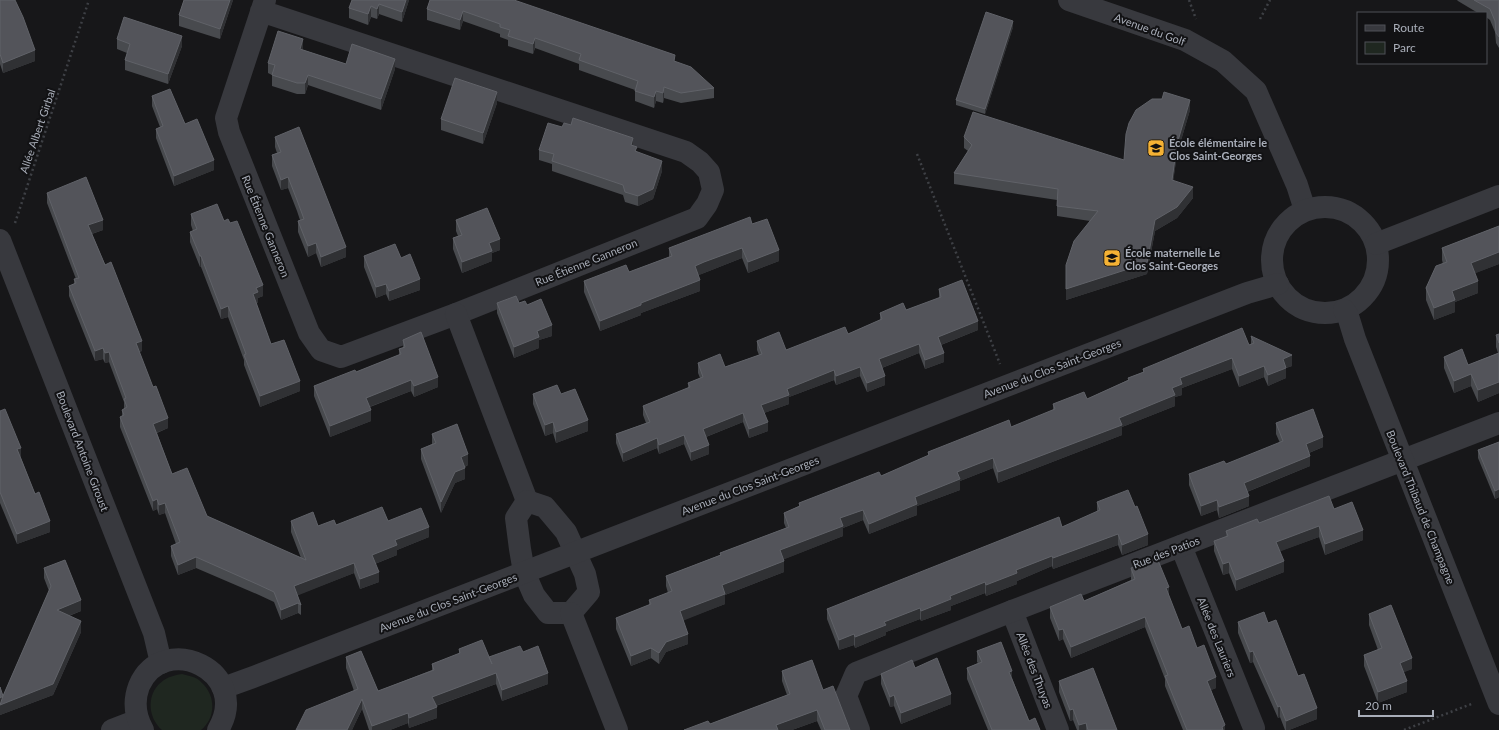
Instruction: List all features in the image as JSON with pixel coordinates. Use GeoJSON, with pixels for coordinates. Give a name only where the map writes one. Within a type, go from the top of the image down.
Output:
{"type":"FeatureCollection","features":[{"type":"Feature","properties":{"kind":"street","name":"Avenue du Golf"},"geometry":{"type":"LineString","coordinates":[[1069,0],[1185,40],[1222,61],[1256,91],[1297,185],[1306,210]]}},
{"type":"Feature","properties":{"kind":"street","name":"Rue Étienne Ganneron"},"geometry":{"type":"LineString","coordinates":[[263,5],[686,152],[700,162],[709,172],[713,190],[707,204],[697,218],[456,314],[341,357],[321,350],[309,334],[229,132],[226,118],[263,5]]}},
{"type":"Feature","properties":{"kind":"street"},"geometry":{"type":"LineString","coordinates":[[1376,244],[1499,196]]}},
{"type":"Feature","properties":{"kind":"street"},"geometry":{"type":"LineString","coordinates":[[1322,207],[1340,209],[1356,216],[1368,228],[1376,244],[1378,260],[1376,276],[1369,290],[1358,301],[1344,310],[1314,312],[1299,306],[1287,297],[1278,284],[1272,267],[1273,250],[1279,233],[1290,220],[1306,210],[1322,207]]}},
{"type":"Feature","properties":{"kind":"street","name":"Boulevard Antoine Giroust"},"geometry":{"type":"LineString","coordinates":[[2,246],[154,633],[161,663]]}},
{"type":"Feature","properties":{"kind":"street","name":"Avenue du Clos Saint-Georges"},"geometry":{"type":"LineString","coordinates":[[223,688],[1247,293],[1278,284]]}},
{"type":"Feature","properties":{"kind":"street","name":"Boulevard Thibaud de Champagne"},"geometry":{"type":"LineString","coordinates":[[1344,310],[1348,316],[1355,339],[1497,699]]}},
{"type":"Feature","properties":{"kind":"street"},"geometry":{"type":"LineString","coordinates":[[456,314],[527,501]]}},
{"type":"Feature","properties":{"kind":"street","name":"Rue des Patios"},"geometry":{"type":"LineString","coordinates":[[859,730],[846,696],[856,673],[1012,611],[1499,423]]}},
{"type":"Feature","properties":{"kind":"street"},"geometry":{"type":"LineString","coordinates":[[527,501],[545,507],[566,532],[585,574],[588,592],[571,613]]}},
{"type":"Feature","properties":{"kind":"street"},"geometry":{"type":"LineString","coordinates":[[527,501],[516,518],[524,572],[534,595],[548,613],[571,613]]}},
{"type":"Feature","properties":{"kind":"street","name":"Allée des Lauriers"},"geometry":{"type":"LineString","coordinates":[[1181,546],[1254,728]]}},
{"type":"Feature","properties":{"kind":"street","name":"Allée des Thuyas"},"geometry":{"type":"LineString","coordinates":[[1012,611],[1058,730]]}},
{"type":"Feature","properties":{"kind":"street"},"geometry":{"type":"LineString","coordinates":[[571,613],[617,730]]}},
{"type":"Feature","properties":{"kind":"street"},"geometry":{"type":"LineString","coordinates":[[112,730],[140,725],[135,706],[137,693],[142,681],[150,671],[161,663],[175,659],[190,660],[204,666],[215,675],[223,688],[226,702],[225,716],[218,730]]}},
{"type":"Feature","properties":{"kind":"path","name":"Allée Albert Girbal"},"geometry":{"type":"LineString","coordinates":[[2,246],[89,0]]}},
{"type":"Feature","properties":{"kind":"path"},"geometry":{"type":"LineString","coordinates":[[1189,0],[1199,25]]}},
{"type":"Feature","properties":{"kind":"path"},"geometry":{"type":"LineString","coordinates":[[1260,19],[1270,0]]}},
{"type":"Feature","properties":{"kind":"path"},"geometry":{"type":"LineString","coordinates":[[917,154],[1008,385]]}},
{"type":"Feature","properties":{"kind":"path"},"geometry":{"type":"LineString","coordinates":[[1404,730],[1497,699]]}},
{"type":"Feature","properties":{"kind":"green space"},"geometry":{"type":"Polygon","coordinates":[[[182,674],[198,679],[207,688],[212,700],[212,713],[206,725],[201,730],[162,730],[157,725],[151,712],[154,691],[164,680],[182,674]]]}},
{"type":"Feature","properties":{"kind":"building"},"geometry":{"type":"Polygon","coordinates":[[[0,0],[15,0],[35,50],[3,63],[0,54],[0,0]]]}},
{"type":"Feature","properties":{"kind":"building"},"geometry":{"type":"Polygon","coordinates":[[[184,0],[230,0],[220,29],[179,15],[184,0]]]}},
{"type":"Feature","properties":{"kind":"building"},"geometry":{"type":"Polygon","coordinates":[[[352,0],[406,0],[402,12],[379,4],[377,9],[371,6],[368,14],[349,8],[352,0]]]}},
{"type":"Feature","properties":{"kind":"building"},"geometry":{"type":"Polygon","coordinates":[[[430,0],[514,0],[675,55],[674,61],[691,67],[714,88],[681,93],[664,87],[663,93],[656,91],[654,97],[635,91],[638,81],[579,60],[581,54],[535,38],[533,44],[508,36],[510,30],[500,27],[500,24],[463,11],[460,20],[427,9],[430,0]]]}},
{"type":"Feature","properties":{"kind":"building"},"geometry":{"type":"Polygon","coordinates":[[[1474,0],[1499,0],[1499,37],[1496,33],[1495,21],[1490,9],[1474,0]]]}},
{"type":"Feature","properties":{"kind":"building"},"geometry":{"type":"Polygon","coordinates":[[[986,12],[1013,21],[985,109],[956,100],[986,12]]]}},
{"type":"Feature","properties":{"kind":"building"},"geometry":{"type":"Polygon","coordinates":[[[124,17],[182,36],[168,74],[125,60],[130,44],[117,39],[124,17]]]}},
{"type":"Feature","properties":{"kind":"building"},"geometry":{"type":"Polygon","coordinates":[[[278,31],[303,39],[300,49],[346,64],[352,44],[395,59],[381,99],[308,75],[305,83],[297,83],[272,75],[275,65],[268,63],[278,31]]]}},
{"type":"Feature","properties":{"kind":"building"},"geometry":{"type":"Polygon","coordinates":[[[455,78],[497,92],[483,133],[441,119],[455,78]]]}},
{"type":"Feature","properties":{"kind":"building"},"geometry":{"type":"Polygon","coordinates":[[[170,89],[185,124],[197,119],[214,160],[174,176],[156,129],[163,126],[152,96],[170,89]]]}},
{"type":"Feature","properties":{"kind":"building"},"geometry":{"type":"Polygon","coordinates":[[[1164,92],[1190,100],[1177,144],[1172,180],[1193,187],[1177,207],[1155,220],[1147,263],[1066,289],[1066,265],[1074,241],[1098,211],[1057,206],[1058,189],[954,173],[972,145],[964,137],[973,112],[1124,160],[1126,134],[1129,123],[1136,110],[1152,99],[1162,99],[1164,92]]]}},
{"type":"Feature","properties":{"kind":"building"},"geometry":{"type":"Polygon","coordinates":[[[573,118],[633,138],[631,145],[637,147],[635,151],[662,161],[653,189],[638,196],[625,192],[623,185],[552,161],[554,154],[539,150],[548,123],[562,127],[564,123],[571,125],[573,118]]]}},
{"type":"Feature","properties":{"kind":"building"},"geometry":{"type":"Polygon","coordinates":[[[299,127],[346,247],[321,257],[316,243],[308,246],[298,221],[304,219],[288,177],[281,180],[272,155],[281,152],[275,137],[299,127]]]}},
{"type":"Feature","properties":{"kind":"building"},"geometry":{"type":"Polygon","coordinates":[[[86,177],[103,220],[88,225],[105,265],[111,262],[142,341],[136,343],[153,387],[156,386],[168,418],[153,424],[172,474],[187,468],[207,516],[306,560],[291,521],[313,512],[318,526],[334,520],[336,525],[382,507],[388,521],[421,508],[429,527],[395,540],[397,545],[372,555],[379,572],[360,579],[354,563],[294,586],[301,605],[298,603],[281,610],[274,592],[196,557],[178,565],[171,546],[180,542],[165,503],[159,505],[157,499],[153,501],[120,417],[124,415],[122,410],[127,407],[124,399],[126,398],[109,352],[105,353],[103,348],[95,351],[69,286],[76,283],[74,279],[79,278],[47,193],[86,177]]]}},
{"type":"Feature","properties":{"kind":"building"},"geometry":{"type":"Polygon","coordinates":[[[217,204],[224,221],[228,219],[230,223],[237,221],[263,285],[256,288],[258,292],[253,294],[271,344],[284,340],[300,381],[260,396],[244,355],[246,354],[228,306],[221,309],[201,256],[190,232],[197,229],[191,214],[217,204]]]}},
{"type":"Feature","properties":{"kind":"building"},"geometry":{"type":"Polygon","coordinates":[[[487,208],[500,239],[489,243],[492,251],[462,262],[453,238],[462,235],[456,220],[487,208]]]}},
{"type":"Feature","properties":{"kind":"building"},"geometry":{"type":"Polygon","coordinates":[[[750,217],[752,224],[767,219],[779,250],[748,262],[742,248],[704,262],[695,266],[700,280],[600,321],[584,281],[626,265],[629,272],[672,256],[669,248],[750,217]]]}},
{"type":"Feature","properties":{"kind":"building"},"geometry":{"type":"Polygon","coordinates":[[[1499,226],[1499,252],[1471,263],[1478,281],[1452,291],[1455,300],[1434,308],[1426,288],[1436,266],[1447,262],[1442,248],[1499,226]]]}},
{"type":"Feature","properties":{"kind":"building"},"geometry":{"type":"Polygon","coordinates":[[[395,244],[401,258],[410,254],[420,279],[389,291],[386,284],[376,287],[364,256],[395,244]]]}},
{"type":"Feature","properties":{"kind":"building"},"geometry":{"type":"Polygon","coordinates":[[[962,280],[978,321],[938,337],[944,353],[925,360],[919,344],[879,359],[885,376],[867,383],[860,367],[836,376],[834,370],[787,389],[789,395],[761,405],[768,422],[749,429],[743,413],[703,429],[709,445],[691,452],[684,435],[659,445],[657,438],[623,453],[616,434],[650,422],[643,406],[690,387],[688,383],[703,377],[698,363],[720,354],[725,367],[762,354],[757,341],[779,332],[786,350],[845,327],[848,334],[882,319],[880,313],[903,303],[906,310],[941,297],[939,289],[962,280]]]}},
{"type":"Feature","properties":{"kind":"building"},"geometry":{"type":"Polygon","coordinates":[[[516,296],[519,303],[525,301],[527,305],[541,299],[552,325],[537,331],[539,337],[514,347],[497,303],[516,296]]]}},
{"type":"Feature","properties":{"kind":"building"},"geometry":{"type":"Polygon","coordinates":[[[1242,328],[1249,345],[1254,343],[1251,336],[1292,355],[1283,359],[1286,368],[1268,375],[1264,366],[1239,376],[1232,358],[1180,378],[1182,384],[1172,388],[1175,395],[1119,418],[1122,425],[998,472],[993,458],[957,472],[960,479],[915,497],[917,504],[869,524],[863,510],[840,518],[843,526],[780,550],[784,561],[722,585],[725,594],[680,611],[688,634],[666,642],[659,653],[651,648],[631,656],[616,618],[651,604],[649,600],[672,591],[666,576],[721,555],[720,553],[789,527],[784,513],[800,506],[799,503],[879,472],[881,476],[929,455],[928,452],[1009,420],[1011,427],[1055,409],[1053,404],[1084,392],[1087,399],[1129,380],[1128,378],[1144,372],[1143,369],[1242,328]]]}},
{"type":"Feature","properties":{"kind":"building"},"geometry":{"type":"Polygon","coordinates":[[[421,332],[438,377],[414,386],[411,380],[366,398],[371,410],[330,426],[314,386],[355,370],[356,372],[401,354],[399,349],[405,347],[403,340],[421,332]]]}},
{"type":"Feature","properties":{"kind":"building"},"geometry":{"type":"Polygon","coordinates":[[[1499,334],[1499,343],[1496,335],[1499,334]]]}},
{"type":"Feature","properties":{"kind":"building"},"geometry":{"type":"Polygon","coordinates":[[[1462,349],[1468,365],[1499,353],[1499,382],[1478,390],[1471,374],[1454,381],[1444,357],[1462,349]]]}},
{"type":"Feature","properties":{"kind":"building"},"geometry":{"type":"Polygon","coordinates":[[[557,385],[561,394],[575,389],[588,420],[556,432],[553,422],[545,425],[533,394],[557,385]]]}},
{"type":"Feature","properties":{"kind":"building"},"geometry":{"type":"Polygon","coordinates":[[[5,409],[21,448],[17,449],[35,494],[39,492],[50,521],[17,534],[0,492],[0,411],[5,409]]]}},
{"type":"Feature","properties":{"kind":"building"},"geometry":{"type":"Polygon","coordinates":[[[1313,409],[1323,437],[1306,444],[1310,456],[1244,483],[1249,496],[1219,507],[1217,500],[1201,506],[1189,474],[1224,461],[1226,464],[1283,441],[1276,423],[1313,409]]]}},
{"type":"Feature","properties":{"kind":"building"},"geometry":{"type":"Polygon","coordinates":[[[457,424],[468,454],[461,457],[465,468],[455,472],[441,502],[421,449],[436,443],[432,434],[457,424]]]}},
{"type":"Feature","properties":{"kind":"building"},"geometry":{"type":"Polygon","coordinates":[[[1499,442],[1499,489],[1495,491],[1478,450],[1499,442]]]}},
{"type":"Feature","properties":{"kind":"building"},"geometry":{"type":"Polygon","coordinates":[[[1128,490],[1135,507],[1137,506],[1148,534],[1122,545],[1118,534],[1053,558],[1052,556],[1016,570],[1017,573],[986,585],[985,582],[950,596],[951,599],[921,611],[920,608],[884,622],[886,625],[855,637],[854,634],[839,640],[827,609],[1059,517],[1062,527],[1100,510],[1097,502],[1128,490]]]}},
{"type":"Feature","properties":{"kind":"building"},"geometry":{"type":"Polygon","coordinates":[[[1329,496],[1334,509],[1352,502],[1363,530],[1325,544],[1319,526],[1276,542],[1284,561],[1236,580],[1229,562],[1223,564],[1214,541],[1228,536],[1226,531],[1257,519],[1259,523],[1329,496]]]}},
{"type":"Feature","properties":{"kind":"building"},"geometry":{"type":"Polygon","coordinates":[[[1157,558],[1169,587],[1166,588],[1182,629],[1189,626],[1197,648],[1204,645],[1216,677],[1207,681],[1225,725],[1222,727],[1223,730],[1187,730],[1165,676],[1168,675],[1145,617],[1071,647],[1063,629],[1059,630],[1050,607],[1081,594],[1084,601],[1135,579],[1131,568],[1157,558]]]}},
{"type":"Feature","properties":{"kind":"building"},"geometry":{"type":"Polygon","coordinates":[[[65,560],[81,600],[57,610],[81,621],[53,684],[0,705],[51,586],[44,568],[65,560]]]}},
{"type":"Feature","properties":{"kind":"building"},"geometry":{"type":"Polygon","coordinates":[[[1391,605],[1412,658],[1400,663],[1407,681],[1378,692],[1364,655],[1382,648],[1369,614],[1391,605]]]}},
{"type":"Feature","properties":{"kind":"building"},"geometry":{"type":"Polygon","coordinates":[[[1264,612],[1268,623],[1276,620],[1298,676],[1304,674],[1317,708],[1286,721],[1280,706],[1278,707],[1253,651],[1250,652],[1238,622],[1264,612]]]}},
{"type":"Feature","properties":{"kind":"building"},"geometry":{"type":"Polygon","coordinates":[[[482,640],[489,657],[520,646],[523,652],[538,646],[548,673],[502,690],[496,673],[432,697],[437,707],[409,718],[408,713],[372,726],[362,699],[347,730],[296,730],[306,710],[358,689],[346,657],[361,651],[378,691],[434,670],[432,664],[460,653],[459,649],[482,640]]]}},
{"type":"Feature","properties":{"kind":"building"},"geometry":{"type":"Polygon","coordinates":[[[1001,642],[1012,671],[1009,672],[1029,721],[1035,718],[1040,730],[992,730],[967,668],[982,662],[977,651],[1001,642]]]}},
{"type":"Feature","properties":{"kind":"building"},"geometry":{"type":"Polygon","coordinates":[[[937,658],[951,694],[901,713],[894,695],[890,697],[881,674],[912,660],[915,668],[937,658]]]}},
{"type":"Feature","properties":{"kind":"building"},"geometry":{"type":"Polygon","coordinates":[[[812,660],[823,690],[833,686],[850,730],[825,730],[817,710],[776,725],[778,730],[684,730],[708,721],[710,724],[790,694],[782,671],[812,660]]]}},
{"type":"Feature","properties":{"kind":"building"},"geometry":{"type":"Polygon","coordinates":[[[1093,668],[1117,730],[1088,730],[1086,723],[1079,725],[1073,709],[1070,710],[1059,681],[1093,668]]]}},
{"type":"Feature","properties":{"kind":"building"},"geometry":{"type":"Polygon","coordinates":[[[0,687],[3,696],[0,698],[0,687]]]}},
{"type":"Feature","properties":{"kind":"place","name":"École élémentaire le Clos Saint-Georges"},"geometry":{"type":"Point","coordinates":[1156,148]}},
{"type":"Feature","properties":{"kind":"place","name":"École maternelle Le Clos Saint-Georges"},"geometry":{"type":"Point","coordinates":[1112,258]}}]}
